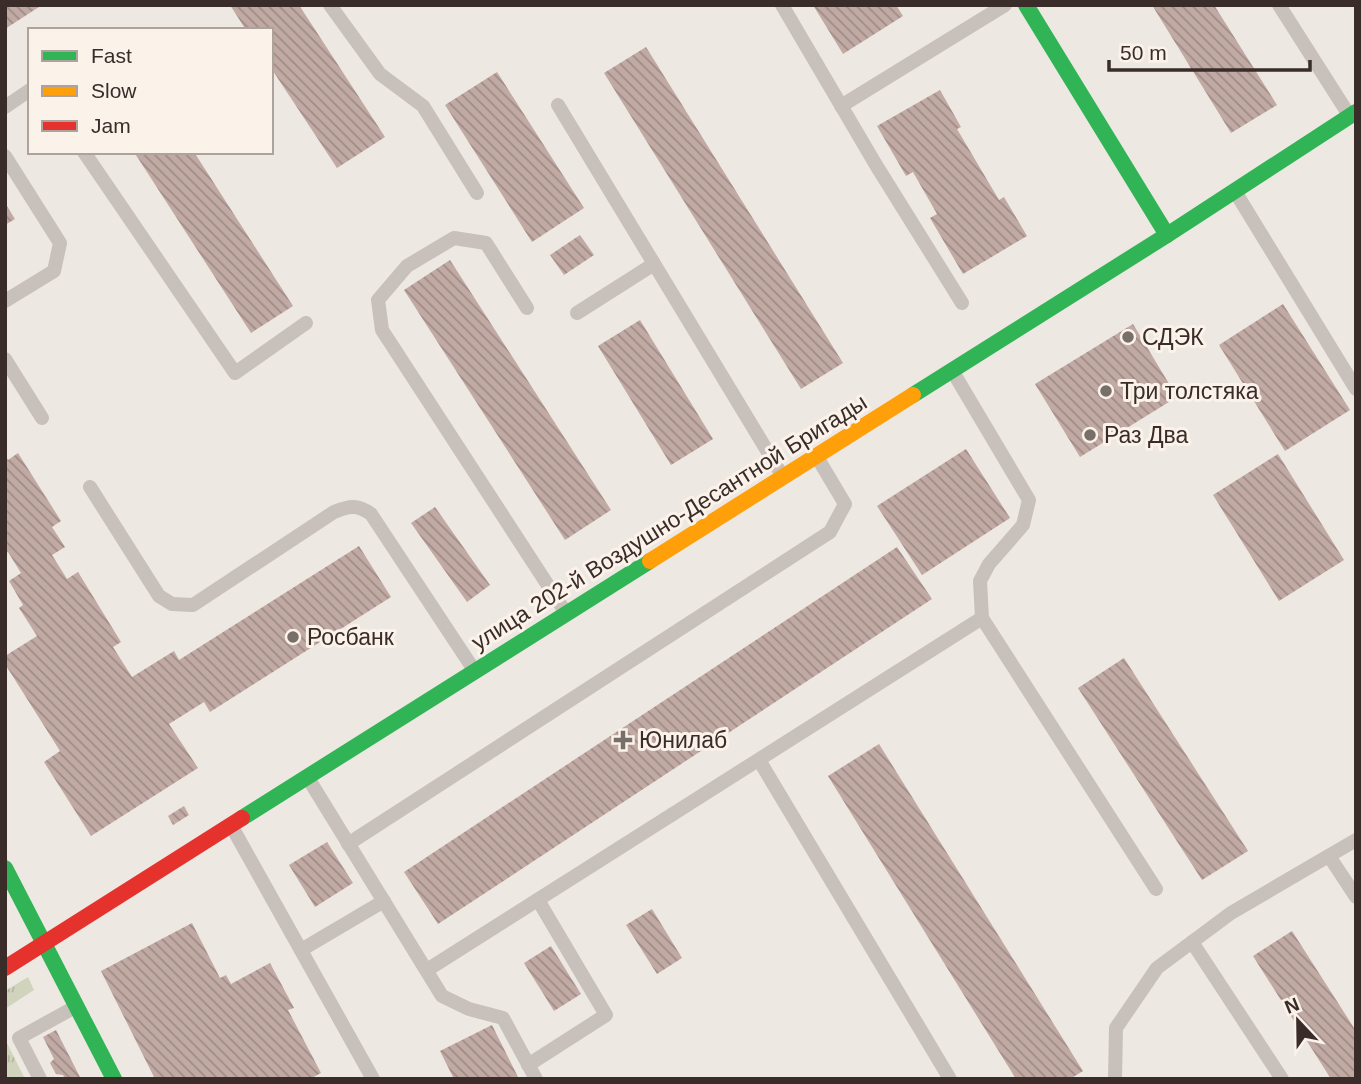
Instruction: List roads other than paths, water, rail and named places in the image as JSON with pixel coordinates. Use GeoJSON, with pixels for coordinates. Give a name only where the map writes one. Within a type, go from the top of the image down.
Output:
{"type":"FeatureCollection","features":[{"type":"Feature","properties":{"kind":"street"},"geometry":{"type":"LineString","coordinates":[[1032,7],[1167,235]]}},
{"type":"Feature","properties":{"kind":"street","name":"улица 202-й Воздушно-Десантной Бригады"},"geometry":{"type":"LineString","coordinates":[[5,968],[1167,235],[1353,114]]}},
{"type":"Feature","properties":{"kind":"street"},"geometry":{"type":"LineString","coordinates":[[5,868],[114,1079]]}},
{"type":"Feature","properties":{"kind":"lane"},"geometry":{"type":"LineString","coordinates":[[330,5],[380,74],[423,106],[477,193]]}},
{"type":"Feature","properties":{"kind":"lane"},"geometry":{"type":"LineString","coordinates":[[782,5],[962,303]]}},
{"type":"Feature","properties":{"kind":"lane"},"geometry":{"type":"LineString","coordinates":[[841,106],[1005,5]]}},
{"type":"Feature","properties":{"kind":"lane"},"geometry":{"type":"LineString","coordinates":[[1279,5],[1353,114]]}},
{"type":"Feature","properties":{"kind":"lane"},"geometry":{"type":"LineString","coordinates":[[5,107],[28,91]]}},
{"type":"Feature","properties":{"kind":"lane"},"geometry":{"type":"LineString","coordinates":[[558,104],[783,478]]}},
{"type":"Feature","properties":{"kind":"lane"},"geometry":{"type":"LineString","coordinates":[[84,154],[235,373],[306,323]]}},
{"type":"Feature","properties":{"kind":"lane"},"geometry":{"type":"LineString","coordinates":[[5,156],[60,243],[54,271],[5,301]]}},
{"type":"Feature","properties":{"kind":"lane"},"geometry":{"type":"LineString","coordinates":[[1235,191],[1356,389]]}},
{"type":"Feature","properties":{"kind":"lane"},"geometry":{"type":"LineString","coordinates":[[527,308],[486,243],[454,238],[407,266],[378,300],[382,330],[566,614]]}},
{"type":"Feature","properties":{"kind":"lane"},"geometry":{"type":"LineString","coordinates":[[577,313],[654,264]]}},
{"type":"Feature","properties":{"kind":"lane"},"geometry":{"type":"LineString","coordinates":[[5,359],[42,418]]}},
{"type":"Feature","properties":{"kind":"lane"},"geometry":{"type":"LineString","coordinates":[[952,370],[1029,500],[1023,525],[989,564],[980,581],[982,618],[1156,889]]}},
{"type":"Feature","properties":{"kind":"lane"},"geometry":{"type":"LineString","coordinates":[[348,844],[830,532],[845,504],[816,456]]}},
{"type":"Feature","properties":{"kind":"lane"},"geometry":{"type":"LineString","coordinates":[[90,487],[159,596],[172,604],[193,605],[334,512],[351,505],[363,508],[371,514],[475,672]]}},
{"type":"Feature","properties":{"kind":"lane"},"geometry":{"type":"LineString","coordinates":[[427,970],[982,618]]}},
{"type":"Feature","properties":{"kind":"lane"},"geometry":{"type":"LineString","coordinates":[[759,760],[950,1079]]}},
{"type":"Feature","properties":{"kind":"lane"},"geometry":{"type":"LineString","coordinates":[[308,778],[442,996],[468,1009],[503,1018],[536,1079]]}},
{"type":"Feature","properties":{"kind":"lane"},"geometry":{"type":"LineString","coordinates":[[232,826],[373,1079]]}},
{"type":"Feature","properties":{"kind":"lane"},"geometry":{"type":"LineString","coordinates":[[1115,1079],[1116,1028],[1157,968],[1231,913],[1356,840]]}},
{"type":"Feature","properties":{"kind":"lane"},"geometry":{"type":"LineString","coordinates":[[1329,856],[1356,897]]}},
{"type":"Feature","properties":{"kind":"lane"},"geometry":{"type":"LineString","coordinates":[[528,1065],[606,1014],[538,900]]}},
{"type":"Feature","properties":{"kind":"lane"},"geometry":{"type":"LineString","coordinates":[[301,950],[384,901]]}},
{"type":"Feature","properties":{"kind":"lane"},"geometry":{"type":"LineString","coordinates":[[1192,942],[1282,1079]]}},
{"type":"Feature","properties":{"kind":"lane"},"geometry":{"type":"LineString","coordinates":[[40,1079],[19,1038],[75,1007]]}},
{"type":"Feature","properties":{"kind":"place","name":"СДЭК"},"geometry":{"type":"Point","coordinates":[1128,337]}},
{"type":"Feature","properties":{"kind":"place","name":"Три толстяка"},"geometry":{"type":"Point","coordinates":[1106,391]}},
{"type":"Feature","properties":{"kind":"place","name":"Раз Два"},"geometry":{"type":"Point","coordinates":[1090,435]}},
{"type":"Feature","properties":{"kind":"place","name":"Росбанк"},"geometry":{"type":"Point","coordinates":[293,637]}},
{"type":"Feature","properties":{"kind":"place","name":"Юнилаб"},"geometry":{"type":"Point","coordinates":[623,740]}}]}
